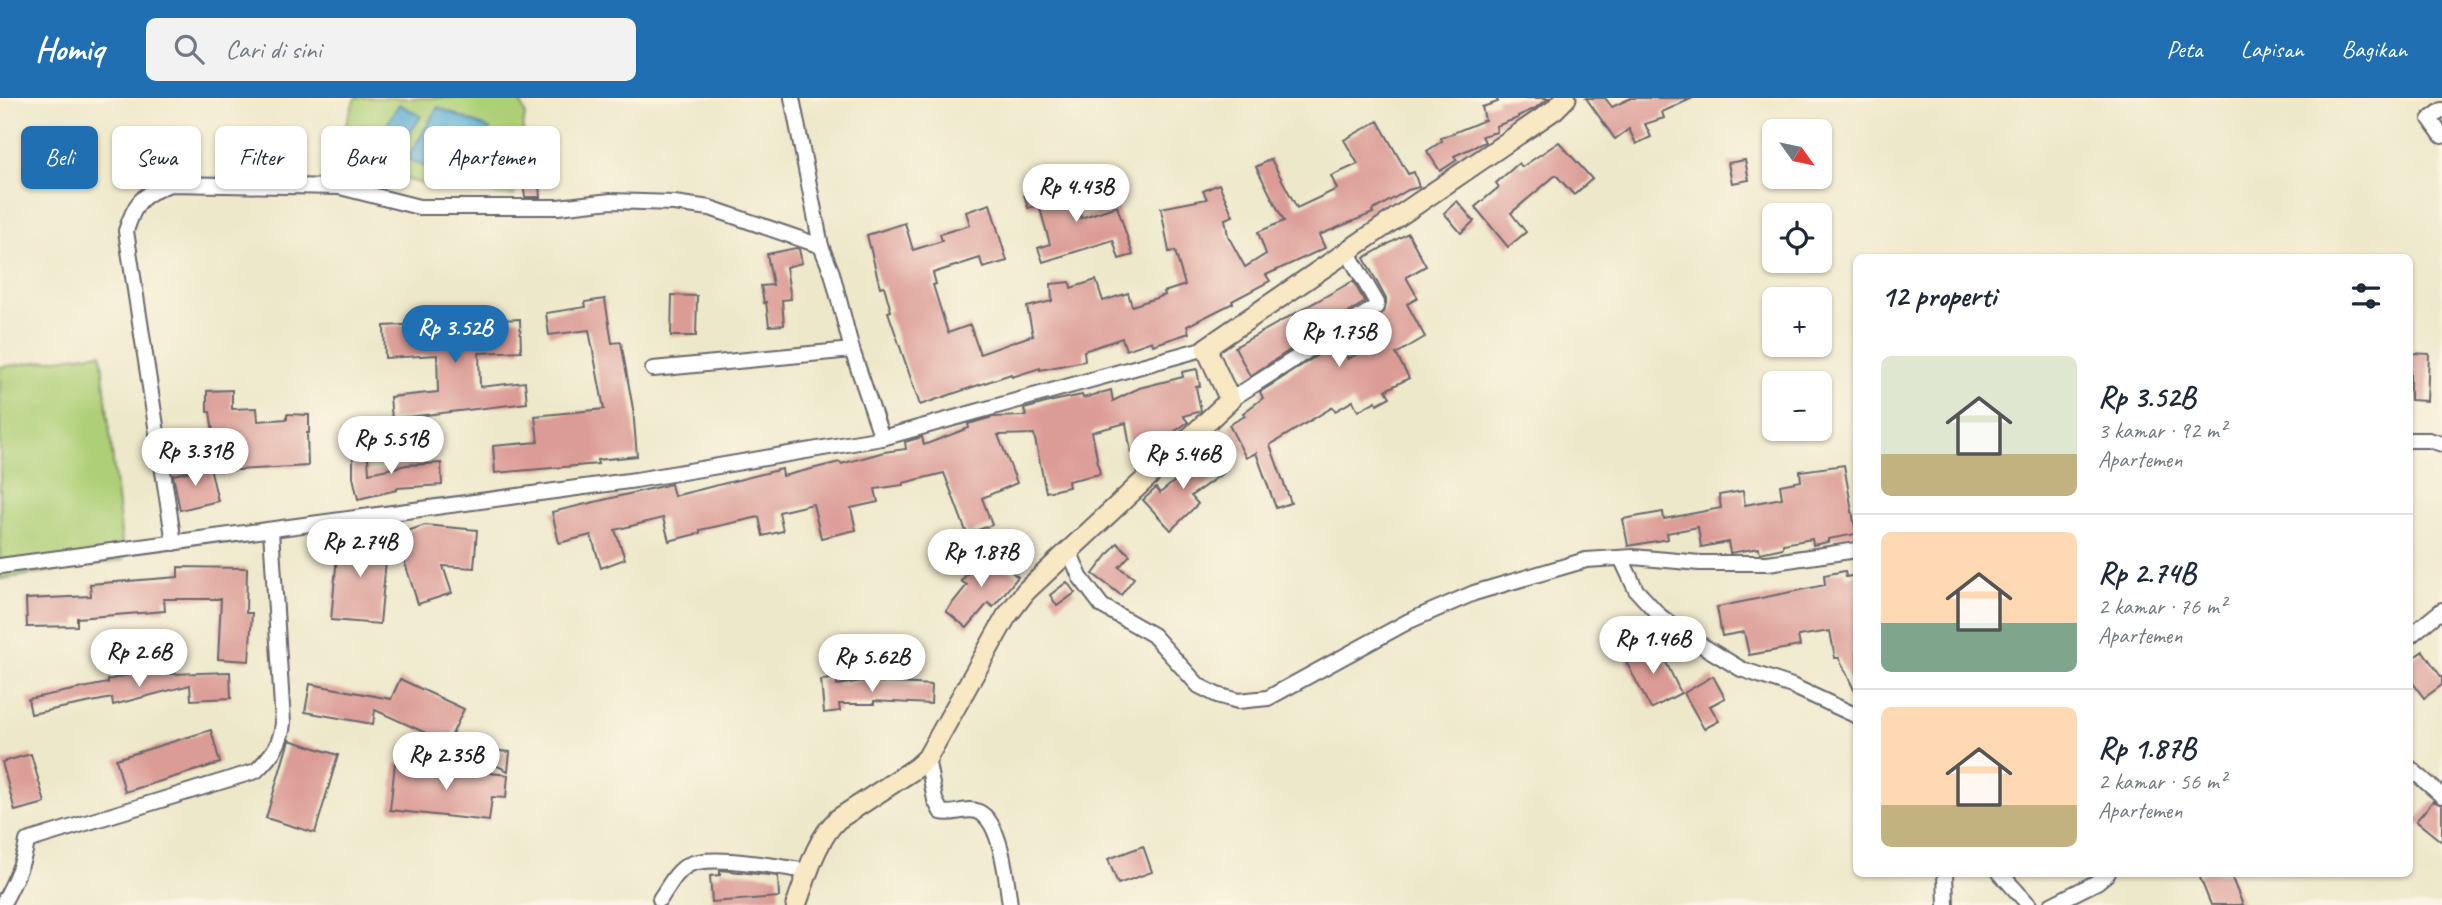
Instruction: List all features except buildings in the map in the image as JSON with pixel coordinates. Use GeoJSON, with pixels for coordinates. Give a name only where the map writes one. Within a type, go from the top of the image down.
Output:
{"type":"FeatureCollection","features":[{"type":"Feature","properties":{"kind":"street"},"geometry":{"type":"LineString","coordinates":[[792,98],[821,247],[832,273],[852,350],[882,438]]}},
{"type":"Feature","properties":{"kind":"street"},"geometry":{"type":"LineString","coordinates":[[0,566],[636,481],[882,438],[1206,348],[1554,110],[1566,98]]}},
{"type":"Feature","properties":{"kind":"street"},"geometry":{"type":"LineString","coordinates":[[2442,110],[2430,119],[2442,136]]}},
{"type":"Feature","properties":{"kind":"street"},"geometry":{"type":"LineString","coordinates":[[174,542],[126,231],[132,211],[150,191],[170,184],[340,187],[419,207],[558,207],[611,201],[674,203],[710,208],[821,247]]}},
{"type":"Feature","properties":{"kind":"street"},"geometry":{"type":"LineString","coordinates":[[796,905],[821,839],[838,819],[927,758],[1006,617],[1026,591],[1230,400],[1376,307],[1377,303],[1348,253]]}},
{"type":"Feature","properties":{"kind":"street"},"geometry":{"type":"LineString","coordinates":[[1206,348],[1230,400]]}},
{"type":"Feature","properties":{"kind":"street"},"geometry":{"type":"LineString","coordinates":[[653,369],[852,350]]}},
{"type":"Feature","properties":{"kind":"street"},"geometry":{"type":"LineString","coordinates":[[2413,440],[2429,440],[2442,444]]}},
{"type":"Feature","properties":{"kind":"street"},"geometry":{"type":"LineString","coordinates":[[2,905],[13,886],[27,841],[256,771],[272,755],[281,739],[283,723],[271,530]]}},
{"type":"Feature","properties":{"kind":"street"},"geometry":{"type":"LineString","coordinates":[[1069,550],[1080,577],[1102,606],[1153,635],[1199,686],[1238,701],[1268,698],[1409,621],[1474,593],[1586,561],[1633,557],[1700,563],[1768,563],[1853,551]]}},
{"type":"Feature","properties":{"kind":"street"},"geometry":{"type":"LineString","coordinates":[[1621,558],[1636,590],[1660,616],[1688,638],[1741,669],[1792,686],[1853,714]]}},
{"type":"Feature","properties":{"kind":"street"},"geometry":{"type":"LineString","coordinates":[[2413,634],[2442,610]]}},
{"type":"Feature","properties":{"kind":"street"},"geometry":{"type":"LineString","coordinates":[[927,758],[935,800],[941,812],[951,814],[973,810],[981,812],[988,821],[1004,862],[1010,905]]}},
{"type":"Feature","properties":{"kind":"street"},"geometry":{"type":"LineString","coordinates":[[2413,771],[2442,796]]}},
{"type":"Feature","properties":{"kind":"street"},"geometry":{"type":"LineString","coordinates":[[660,899],[685,866],[707,859],[809,871]]}},
{"type":"Feature","properties":{"kind":"street"},"geometry":{"type":"LineString","coordinates":[[1945,877],[1946,905]]}},
{"type":"Feature","properties":{"kind":"street"},"geometry":{"type":"LineString","coordinates":[[2004,877],[2029,905]]}},
{"type":"Feature","properties":{"kind":"street"},"geometry":{"type":"LineString","coordinates":[[2051,905],[2103,877]]}},
{"type":"Feature","properties":{"kind":"green space"},"geometry":{"type":"Polygon","coordinates":[[[355,98],[519,98],[525,114],[523,126],[424,126],[424,185],[410,180],[410,126],[345,126],[355,98]]]}},
{"type":"Feature","properties":{"kind":"green space"},"geometry":{"type":"Polygon","coordinates":[[[439,189],[515,189],[514,196],[439,189]]]}},
{"type":"Feature","properties":{"kind":"green space"},"geometry":{"type":"Polygon","coordinates":[[[101,353],[124,560],[0,579],[0,367],[101,353]]]}},
{"type":"Feature","properties":{"kind":"water"},"geometry":{"type":"Polygon","coordinates":[[[399,104],[421,116],[410,134],[410,126],[386,126],[399,104]]]}},
{"type":"Feature","properties":{"kind":"water"},"geometry":{"type":"Polygon","coordinates":[[[438,107],[483,126],[427,126],[438,107]]]}},
{"type":"Feature","properties":{"kind":"water"},"geometry":{"type":"Polygon","coordinates":[[[424,130],[424,166],[410,160],[410,154],[424,130]]]}}]}
